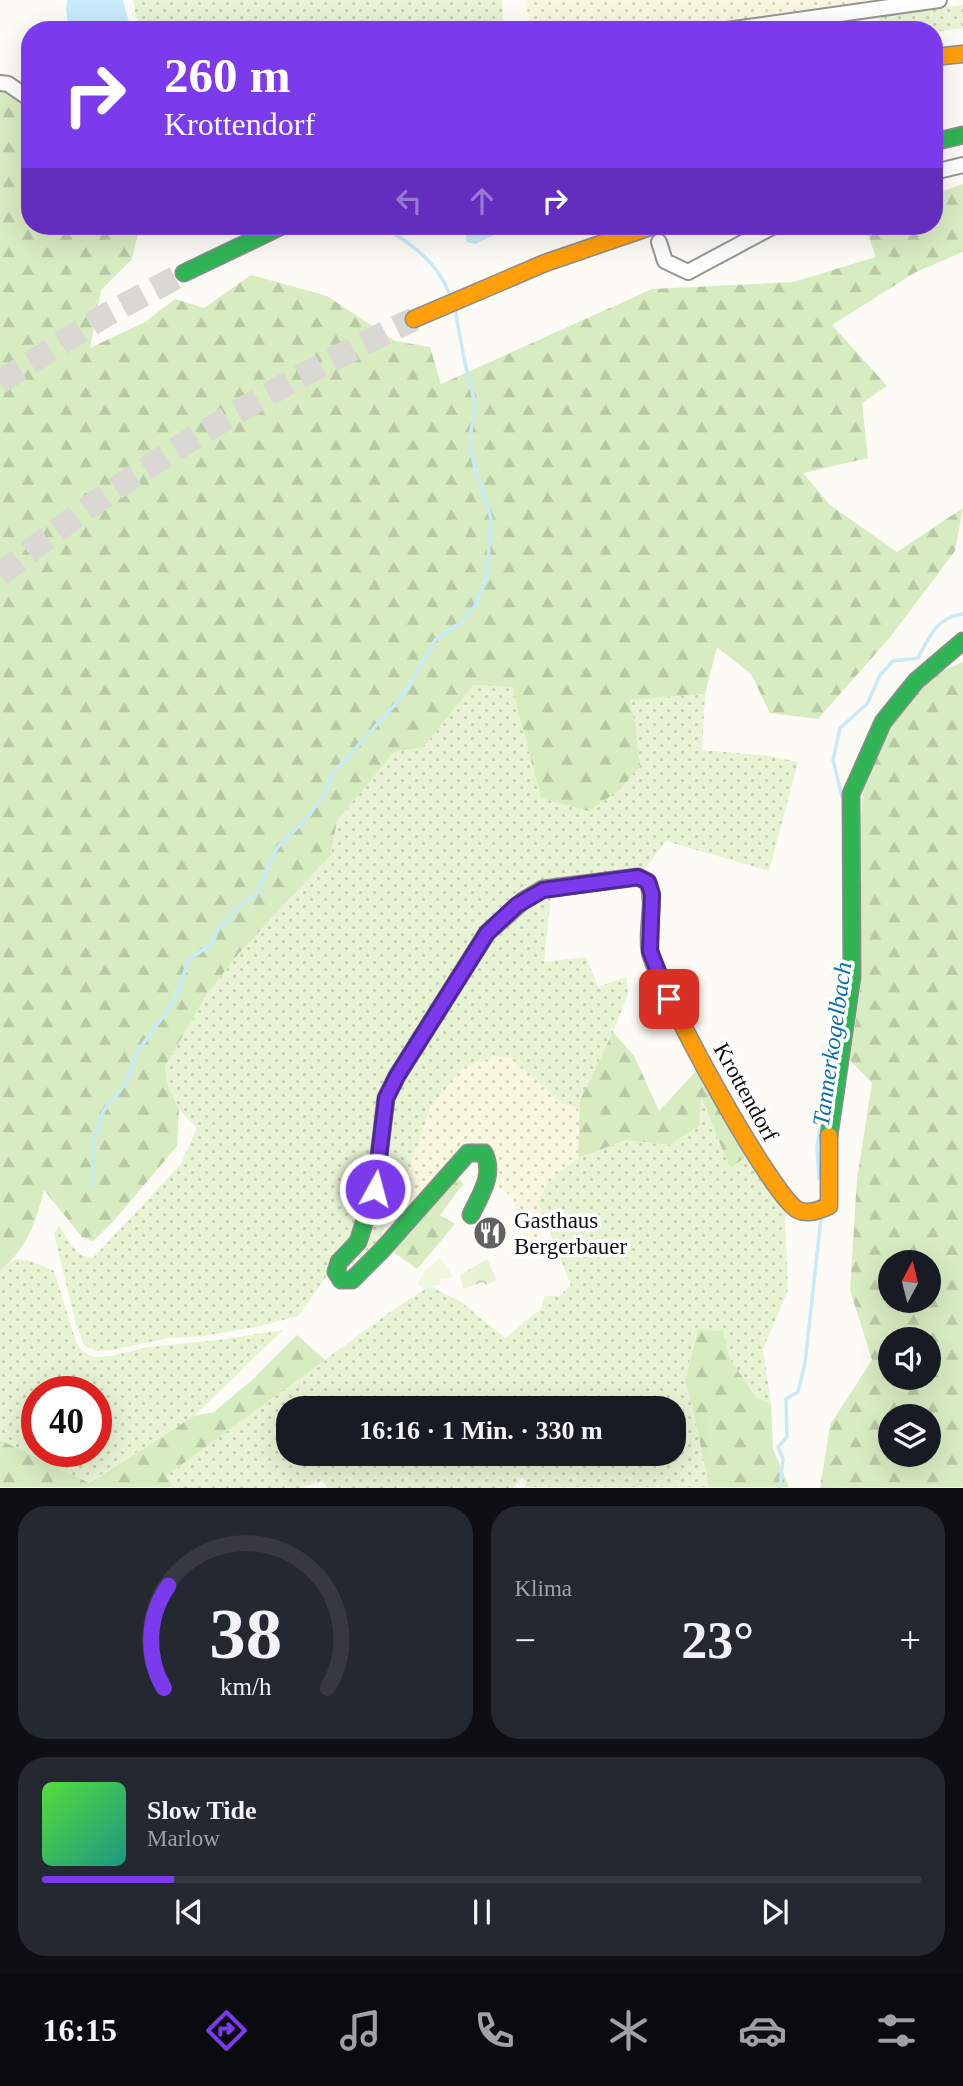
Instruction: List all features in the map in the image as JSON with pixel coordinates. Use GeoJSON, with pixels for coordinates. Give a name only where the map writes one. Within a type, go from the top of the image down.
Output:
{"type":"FeatureCollection","features":[{"type":"Feature","properties":{"kind":"main road"},"geometry":{"type":"LineString","coordinates":[[943,56],[963,54]]}},
{"type":"Feature","properties":{"kind":"main road"},"geometry":{"type":"LineString","coordinates":[[943,140],[963,135]]}},
{"type":"Feature","properties":{"kind":"main road"},"geometry":{"type":"LineString","coordinates":[[184,273],[263,235]]}},
{"type":"Feature","properties":{"kind":"main road"},"geometry":{"type":"LineString","coordinates":[[414,319],[545,263],[627,235]]}},
{"type":"Feature","properties":{"kind":"main road","name":"Krottendorf"},"geometry":{"type":"LineString","coordinates":[[471,1215],[490,1169],[488,1159],[479,1151],[468,1153],[352,1280],[341,1279],[336,1272],[339,1262],[358,1242],[375,1189],[386,1098],[397,1076],[487,933],[517,905],[543,890],[638,877],[648,882],[652,894],[650,951],[675,1010],[760,1163],[784,1197],[799,1211],[821,1210],[829,1206],[828,1139],[852,976],[851,794],[883,722],[916,681],[963,641]]}},
{"type":"Feature","properties":{"kind":"street"},"geometry":{"type":"LineString","coordinates":[[791,21],[939,0]]}},
{"type":"Feature","properties":{"kind":"street"},"geometry":{"type":"LineString","coordinates":[[0,83],[8,84],[21,93]]}},
{"type":"Feature","properties":{"kind":"street"},"geometry":{"type":"LineString","coordinates":[[943,170],[963,164]]}},
{"type":"Feature","properties":{"kind":"street"},"geometry":{"type":"LineString","coordinates":[[659,242],[665,261],[688,272],[757,235]]}},
{"type":"Feature","properties":{"kind":"shaded area"},"geometry":{"type":"Polygon","coordinates":[[[525,0],[897,0],[759,21],[529,21],[525,0]]]}},
{"type":"Feature","properties":{"kind":"shaded area"},"geometry":{"type":"Polygon","coordinates":[[[492,1056],[511,1058],[562,1104],[580,1109],[578,1158],[548,1181],[538,1203],[547,1228],[530,1244],[520,1229],[514,1200],[506,1192],[490,1184],[471,1160],[415,1225],[390,1215],[431,1106],[462,1069],[492,1056]]]}},
{"type":"Feature","properties":{"kind":"green space"},"geometry":{"type":"Polygon","coordinates":[[[133,0],[502,0],[503,21],[138,21],[133,0]]]}},
{"type":"Feature","properties":{"kind":"green space"},"geometry":{"type":"Polygon","coordinates":[[[963,5],[963,28],[943,31],[943,21],[880,21],[878,14],[963,5]]]}},
{"type":"Feature","properties":{"kind":"green space"},"geometry":{"type":"Polygon","coordinates":[[[0,85],[21,99],[21,235],[138,235],[132,259],[101,290],[90,348],[145,322],[175,299],[204,308],[251,275],[327,296],[395,341],[430,347],[441,384],[652,289],[793,282],[876,257],[868,235],[943,235],[943,191],[963,184],[963,252],[916,272],[832,325],[887,386],[862,403],[868,458],[803,473],[830,505],[897,552],[963,508],[955,551],[891,636],[818,719],[770,713],[751,674],[717,647],[705,694],[629,700],[635,722],[640,766],[618,791],[588,811],[541,798],[512,687],[474,685],[423,747],[394,752],[337,821],[331,855],[239,953],[207,994],[165,1066],[167,1083],[179,1110],[177,1146],[111,1224],[93,1241],[82,1237],[44,1190],[34,1224],[24,1244],[0,1270],[0,85]]]}},
{"type":"Feature","properties":{"kind":"green space"},"geometry":{"type":"Polygon","coordinates":[[[963,662],[963,1487],[820,1488],[830,1425],[872,1360],[850,1290],[857,1179],[872,1083],[850,1060],[861,984],[860,827],[864,784],[879,749],[905,704],[935,674],[963,662]]]}},
{"type":"Feature","properties":{"kind":"green space"},"geometry":{"type":"Polygon","coordinates":[[[474,685],[512,687],[541,798],[635,722],[628,700],[705,694],[702,750],[769,756],[798,762],[769,871],[666,841],[645,868],[608,877],[536,886],[424,1023],[374,1147],[359,1231],[298,1316],[260,1326],[204,1336],[168,1338],[112,1350],[97,1351],[84,1345],[76,1324],[54,1234],[59,1226],[77,1251],[93,1258],[181,1164],[197,1128],[179,1110],[167,1083],[165,1066],[207,994],[239,953],[331,855],[337,821],[394,751],[423,747],[474,685]]]}},
{"type":"Feature","properties":{"kind":"green space"},"geometry":{"type":"Polygon","coordinates":[[[551,895],[544,962],[586,957],[598,987],[626,977],[628,994],[580,1100],[580,1108],[562,1104],[511,1058],[492,1056],[462,1069],[431,1106],[401,1191],[379,1240],[347,1268],[390,1097],[474,961],[522,908],[551,895]]]}},
{"type":"Feature","properties":{"kind":"green space"},"geometry":{"type":"Polygon","coordinates":[[[613,1032],[634,1056],[659,1111],[697,1070],[720,1102],[746,1157],[730,1168],[701,1098],[699,1126],[669,1145],[626,1140],[578,1158],[580,1100],[613,1032]]]}},
{"type":"Feature","properties":{"kind":"green space"},"geometry":{"type":"Polygon","coordinates":[[[700,1096],[730,1168],[746,1157],[788,1209],[785,1220],[788,1290],[763,1349],[771,1404],[756,1397],[730,1359],[723,1331],[697,1331],[685,1379],[709,1487],[525,1487],[526,1481],[522,1477],[513,1488],[328,1488],[322,1481],[300,1488],[173,1488],[166,1476],[393,1310],[430,1286],[461,1302],[505,1338],[541,1309],[545,1296],[559,1296],[571,1285],[538,1203],[548,1181],[578,1158],[626,1140],[669,1145],[700,1096]]]}},
{"type":"Feature","properties":{"kind":"green space"},"geometry":{"type":"Polygon","coordinates":[[[457,1175],[463,1184],[440,1215],[455,1224],[417,1269],[393,1252],[457,1175]]]}},
{"type":"Feature","properties":{"kind":"green space"},"geometry":{"type":"Polygon","coordinates":[[[440,1258],[453,1276],[449,1279],[440,1278],[440,1285],[424,1290],[418,1283],[424,1271],[440,1258]]]}},
{"type":"Feature","properties":{"kind":"green space"},"geometry":{"type":"Polygon","coordinates":[[[15,1259],[32,1261],[54,1271],[76,1342],[83,1352],[95,1357],[149,1347],[283,1330],[194,1416],[88,1483],[55,1467],[112,1467],[112,1376],[21,1376],[21,1450],[0,1440],[0,1270],[15,1259]]]}},
{"type":"Feature","properties":{"kind":"green space"},"geometry":{"type":"Polygon","coordinates":[[[487,1259],[497,1280],[463,1289],[460,1275],[487,1259]]]}},
{"type":"Feature","properties":{"kind":"green space"},"geometry":{"type":"Polygon","coordinates":[[[698,1330],[723,1331],[730,1359],[756,1397],[771,1404],[773,1449],[789,1487],[709,1487],[685,1379],[698,1330]]]}},
{"type":"Feature","properties":{"kind":"green space"},"geometry":{"type":"Polygon","coordinates":[[[297,1335],[325,1360],[166,1476],[173,1487],[0,1487],[0,1440],[21,1450],[21,1467],[56,1467],[89,1483],[194,1416],[214,1412],[251,1381],[297,1335]]]}},
{"type":"Feature","properties":{"kind":"water"},"geometry":{"type":"Polygon","coordinates":[[[67,0],[123,0],[129,21],[68,21],[67,0]]]}},
{"type":"Feature","properties":{"kind":"water"},"geometry":{"type":"Polygon","coordinates":[[[494,235],[475,244],[467,242],[466,237],[494,235]]]}},
{"type":"Feature","properties":{"kind":"waterway"},"geometry":{"type":"LineString","coordinates":[[396,235],[430,262],[449,293]]}},
{"type":"Feature","properties":{"kind":"waterway"},"geometry":{"type":"LineString","coordinates":[[92,1186],[93,1140],[104,1110],[128,1080],[137,1052],[173,1003],[189,960],[212,943],[220,925],[228,921],[234,910],[256,895],[276,849],[305,820],[326,792],[332,774],[403,696],[435,640],[463,621],[475,606],[487,576],[491,518],[474,465],[470,439],[475,403],[455,310]]}},
{"type":"Feature","properties":{"kind":"waterway","name":"Tannerkogelbach"},"geometry":{"type":"LineString","coordinates":[[842,797],[833,760],[840,728],[867,704],[880,675],[893,661],[918,658],[940,624],[963,614]]}},
{"type":"Feature","properties":{"kind":"waterway","name":"Tannerkogelbach"},"geometry":{"type":"LineString","coordinates":[[819,1179],[817,1147],[831,1055]]}},
{"type":"Feature","properties":{"kind":"waterway","name":"Tannerkogelbach"},"geometry":{"type":"LineString","coordinates":[[780,1488],[783,1459],[778,1447],[787,1437],[786,1399],[798,1392],[805,1363],[821,1218]]}},
{"type":"Feature","properties":{"kind":"tunnel"},"geometry":{"type":"LineString","coordinates":[[0,382],[104,316],[184,273]]}},
{"type":"Feature","properties":{"kind":"tunnel"},"geometry":{"type":"LineString","coordinates":[[0,575],[147,467],[252,403],[414,319]]}},
{"type":"Feature","properties":{"kind":"traffic: fast"},"geometry":{"type":"LineString","coordinates":[[943,140],[963,135]]}},
{"type":"Feature","properties":{"kind":"traffic: fast"},"geometry":{"type":"LineString","coordinates":[[184,273],[263,235]]}},
{"type":"Feature","properties":{"kind":"traffic: fast"},"geometry":{"type":"LineString","coordinates":[[829,1136],[852,977],[851,794],[883,722],[916,681],[963,641]]}},
{"type":"Feature","properties":{"kind":"traffic: fast"},"geometry":{"type":"LineString","coordinates":[[471,1215],[487,1177],[484,1153],[468,1153],[352,1280],[341,1280],[336,1272],[339,1262],[358,1242],[375,1189],[386,1098],[397,1076],[487,933],[523,901]]}},
{"type":"Feature","properties":{"kind":"traffic: slow"},"geometry":{"type":"LineString","coordinates":[[943,56],[963,54]]}},
{"type":"Feature","properties":{"kind":"traffic: slow"},"geometry":{"type":"LineString","coordinates":[[414,319],[545,263],[627,235]]}},
{"type":"Feature","properties":{"kind":"traffic: slow"},"geometry":{"type":"LineString","coordinates":[[523,901],[543,889],[638,877],[648,882],[651,899],[650,951],[672,1004],[741,1131],[784,1197],[798,1210],[810,1212],[829,1206],[829,1136]]}},
{"type":"Feature","properties":{"kind":"place","name":"Gasthaus Bergerbauer"},"geometry":{"type":"Point","coordinates":[490,1233]}},
{"type":"Feature","properties":{"kind":"route"},"geometry":{"type":"LineString","coordinates":[[375,1189],[386,1098],[397,1076],[487,933],[517,905],[543,890],[638,877],[648,882],[652,894],[650,951],[669,999]]}}]}
